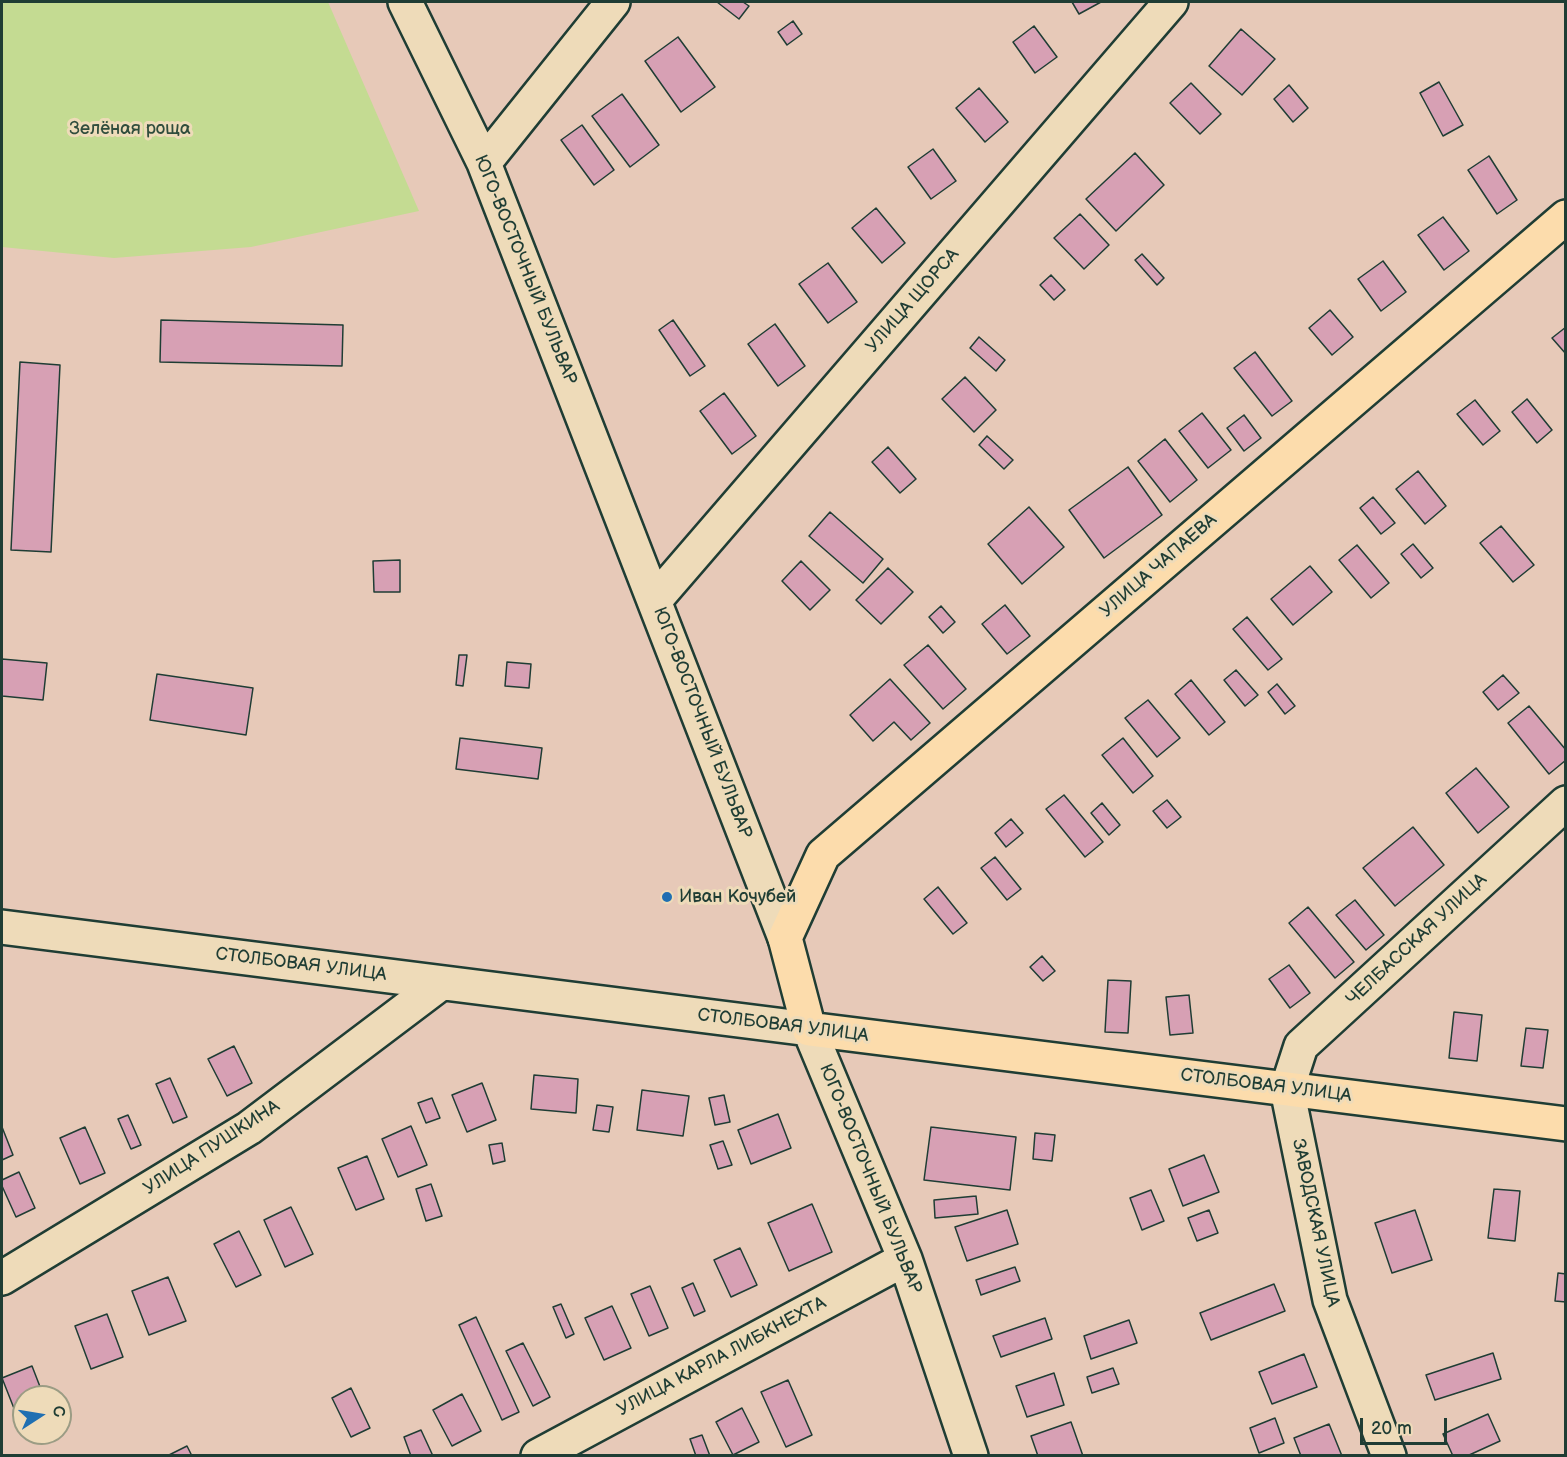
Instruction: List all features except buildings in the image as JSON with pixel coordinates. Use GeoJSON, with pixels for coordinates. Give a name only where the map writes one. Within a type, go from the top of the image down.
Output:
{"type":"FeatureCollection","features":[{"type":"Feature","properties":{"kind":"main road","name":"УЛИЦА ЧАПАЕВА"},"geometry":{"type":"LineString","coordinates":[[785,938],[823,855],[1566,217]]}},
{"type":"Feature","properties":{"kind":"main road","name":"ЮГО-ВОСТОЧНЫЙ БУЛЬВАР"},"geometry":{"type":"LineString","coordinates":[[785,938],[810,1029]]}},
{"type":"Feature","properties":{"kind":"main road","name":"СТОЛБОВАЯ УЛИЦА"},"geometry":{"type":"LineString","coordinates":[[810,1029],[1566,1124]]}},
{"type":"Feature","properties":{"kind":"street","name":"ЮГО-ВОСТОЧНЫЙ БУЛЬВАР"},"geometry":{"type":"LineString","coordinates":[[405,2],[484,163],[785,938]]}},
{"type":"Feature","properties":{"kind":"street"},"geometry":{"type":"LineString","coordinates":[[484,163],[613,2]]}},
{"type":"Feature","properties":{"kind":"street","name":"УЛИЦА ЩОРСА"},"geometry":{"type":"LineString","coordinates":[[655,600],[1171,2]]}},
{"type":"Feature","properties":{"kind":"street","name":"ЧЕЛБАССКАЯ УЛИЦА"},"geometry":{"type":"LineString","coordinates":[[1287,1089],[1301,1046],[1566,803]]}},
{"type":"Feature","properties":{"kind":"street","name":"СТОЛБОВАЯ УЛИЦА"},"geometry":{"type":"LineString","coordinates":[[2,927],[810,1029]]}},
{"type":"Feature","properties":{"kind":"street","name":"УЛИЦА ПУШКИНА"},"geometry":{"type":"LineString","coordinates":[[2,1278],[249,1128],[441,983]]}},
{"type":"Feature","properties":{"kind":"street","name":"ЮГО-ВОСТОЧНЫЙ БУЛЬВАР"},"geometry":{"type":"LineString","coordinates":[[810,1029],[905,1259],[971,1455]]}},
{"type":"Feature","properties":{"kind":"street","name":"ЗАВОДСКАЯ УЛИЦА"},"geometry":{"type":"LineString","coordinates":[[1287,1089],[1330,1300],[1389,1455]]}},
{"type":"Feature","properties":{"kind":"street","name":"УЛИЦА КАРЛА ЛИБКНЕХТА"},"geometry":{"type":"LineString","coordinates":[[538,1455],[905,1259]]}},
{"type":"Feature","properties":{"kind":"green space","name":"Зелёная роща"},"geometry":{"type":"Polygon","coordinates":[[[2,2],[328,2],[419,211],[251,247],[114,258],[2,247],[2,2]]]}},
{"type":"Feature","properties":{"kind":"place","name":"Иван Кочубей"},"geometry":{"type":"Point","coordinates":[667,897]}}]}
